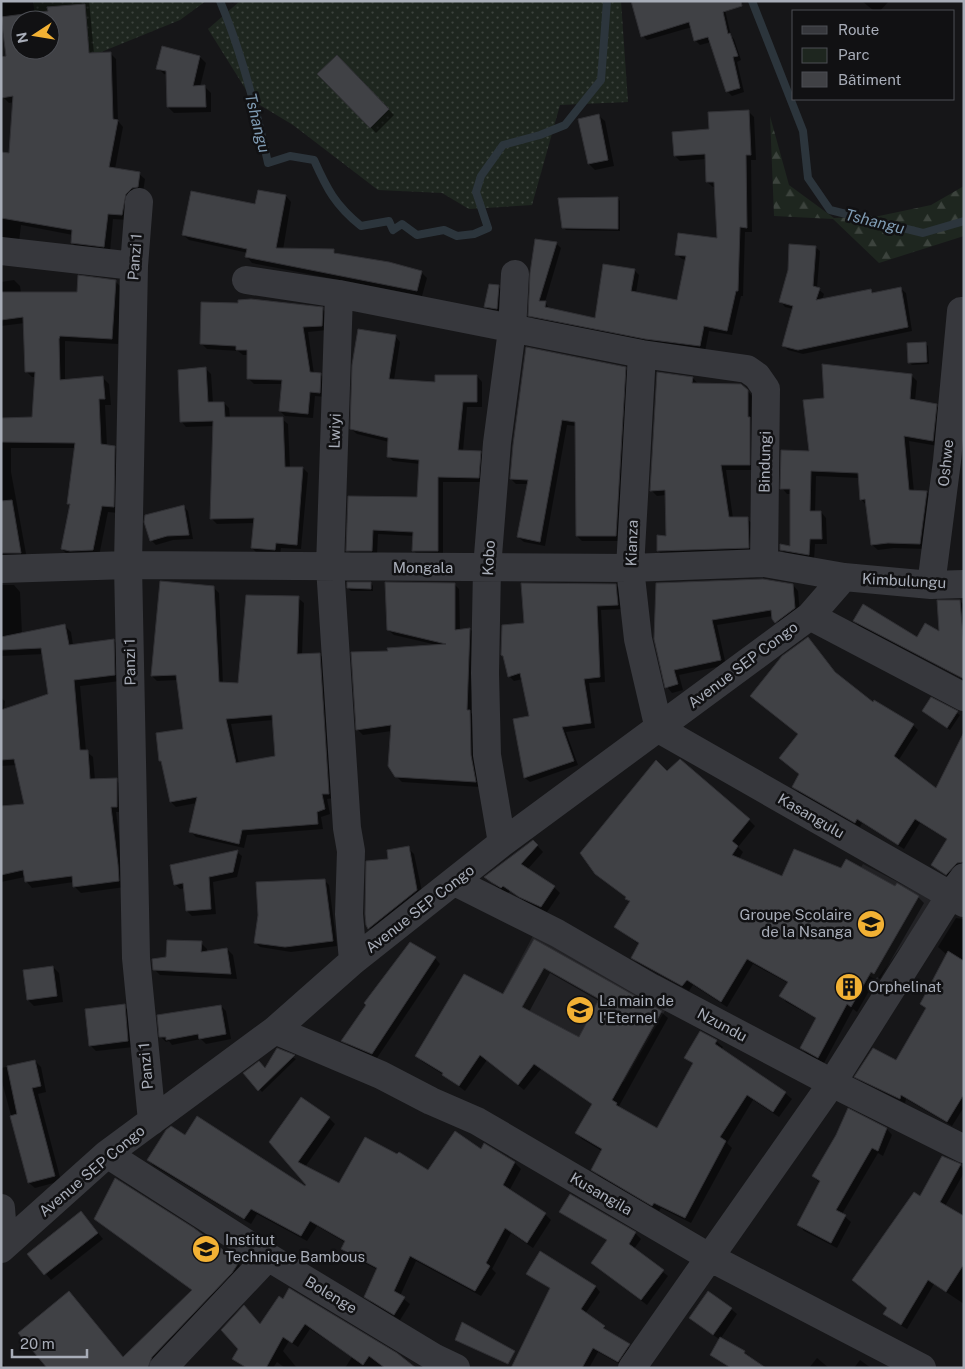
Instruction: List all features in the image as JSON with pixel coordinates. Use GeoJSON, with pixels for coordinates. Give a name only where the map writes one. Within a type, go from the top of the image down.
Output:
{"type":"FeatureCollection","features":[{"type":"Feature","properties":{"kind":"street","name":"Panzi 1"},"geometry":{"type":"LineString","coordinates":[[139,202],[134,266],[128,565],[136,958],[152,1121]]}},
{"type":"Feature","properties":{"kind":"street"},"geometry":{"type":"LineString","coordinates":[[1,251],[134,266]]}},
{"type":"Feature","properties":{"kind":"street","name":"Kobo"},"geometry":{"type":"LineString","coordinates":[[502,843],[487,755],[485,673],[487,568],[497,443],[512,330],[515,274]]}},
{"type":"Feature","properties":{"kind":"street"},"geometry":{"type":"LineString","coordinates":[[246,280],[339,294],[512,330],[642,354]]}},
{"type":"Feature","properties":{"kind":"street","name":"Lwiyi"},"geometry":{"type":"LineString","coordinates":[[339,294],[330,567],[347,828],[351,852],[349,914],[353,961]]}},
{"type":"Feature","properties":{"kind":"street","name":"Oshwe"},"geometry":{"type":"LineString","coordinates":[[931,584],[947,461],[961,310]]}},
{"type":"Feature","properties":{"kind":"street","name":"Bindungi"},"geometry":{"type":"LineString","coordinates":[[642,354],[747,369],[758,376],[766,389],[764,563]]}},
{"type":"Feature","properties":{"kind":"street","name":"Kianza"},"geometry":{"type":"LineString","coordinates":[[642,354],[630,568],[638,639],[659,729]]}},
{"type":"Feature","properties":{"kind":"street","name":"Mongala"},"geometry":{"type":"LineString","coordinates":[[1,569],[128,565],[630,568],[764,563],[844,577]]}},
{"type":"Feature","properties":{"kind":"street","name":"Kimbulungu"},"geometry":{"type":"LineString","coordinates":[[844,577],[931,584],[964,584]]}},
{"type":"Feature","properties":{"kind":"street","name":"Avenue SEP Congo"},"geometry":{"type":"LineString","coordinates":[[3,1248],[108,1154],[275,1030],[353,961],[502,843],[810,616],[844,577]]}},
{"type":"Feature","properties":{"kind":"street"},"geometry":{"type":"LineString","coordinates":[[810,616],[964,697]]}},
{"type":"Feature","properties":{"kind":"street","name":"Kasangulu"},"geometry":{"type":"LineString","coordinates":[[659,729],[959,892]]}},
{"type":"Feature","properties":{"kind":"street","name":"Nzundu"},"geometry":{"type":"LineString","coordinates":[[455,882],[557,933],[652,988],[832,1083],[964,1149]]}},
{"type":"Feature","properties":{"kind":"street"},"geometry":{"type":"LineString","coordinates":[[632,1368],[832,1083],[959,892]]}},
{"type":"Feature","properties":{"kind":"street","name":"Kusangila"},"geometry":{"type":"LineString","coordinates":[[275,1030],[381,1075],[431,1101],[476,1121],[709,1256],[922,1368]]}},
{"type":"Feature","properties":{"kind":"street","name":"Bolenge"},"geometry":{"type":"LineString","coordinates":[[108,1154],[438,1365]]}},
{"type":"Feature","properties":{"kind":"street"},"geometry":{"type":"LineString","coordinates":[[1,1208],[3,1248]]}},
{"type":"Feature","properties":{"kind":"street"},"geometry":{"type":"LineString","coordinates":[[163,1368],[268,1256]]}},
{"type":"Feature","properties":{"kind":"shaded area","name":"Groupe Scolaire de la Nsanga"},"geometry":{"type":"Polygon","coordinates":[[[863,864],[934,901],[877,980],[812,947],[863,864]]]}},
{"type":"Feature","properties":{"kind":"shaded area","name":"La main de l'Eternel"},"geometry":{"type":"Polygon","coordinates":[[[537,928],[670,1002],[624,1082],[490,1017],[537,928]]]}},
{"type":"Feature","properties":{"kind":"green space"},"geometry":{"type":"Polygon","coordinates":[[[33,1],[206,1],[180,20],[84,59],[60,53],[60,10],[34,10],[33,1]]]}},
{"type":"Feature","properties":{"kind":"green space"},"geometry":{"type":"Polygon","coordinates":[[[240,1],[621,1],[628,102],[560,105],[532,205],[469,209],[442,193],[378,190],[293,125],[253,101],[208,29],[240,1]]]}},
{"type":"Feature","properties":{"kind":"green space"},"geometry":{"type":"Polygon","coordinates":[[[770,116],[789,185],[834,218],[879,216],[931,205],[964,186],[964,236],[879,263],[833,219],[774,216],[770,116]]]}},
{"type":"Feature","properties":{"kind":"building"},"geometry":{"type":"Polygon","coordinates":[[[631,1],[741,1],[742,6],[723,12],[728,34],[730,33],[738,56],[733,57],[740,88],[726,92],[708,37],[694,41],[689,22],[641,37],[631,1]]]}},
{"type":"Feature","properties":{"kind":"building"},"geometry":{"type":"Polygon","coordinates":[[[85,4],[89,53],[111,52],[113,119],[118,120],[109,167],[140,172],[138,187],[132,188],[126,194],[122,215],[108,214],[104,247],[71,243],[72,230],[1,218],[1,152],[9,153],[13,96],[1,98],[1,57],[6,56],[1,17],[10,16],[10,60],[60,60],[60,10],[48,10],[47,7],[85,4]]]}},
{"type":"Feature","properties":{"kind":"building"},"geometry":{"type":"Polygon","coordinates":[[[162,46],[200,56],[193,86],[205,85],[206,107],[167,107],[166,71],[156,69],[162,46]]]}},
{"type":"Feature","properties":{"kind":"building"},"geometry":{"type":"Polygon","coordinates":[[[337,55],[389,109],[370,128],[317,74],[337,55]]]}},
{"type":"Feature","properties":{"kind":"building"},"geometry":{"type":"Polygon","coordinates":[[[749,110],[751,155],[746,155],[747,228],[740,227],[738,291],[736,291],[727,331],[704,326],[700,346],[645,339],[528,316],[530,273],[535,239],[557,242],[539,301],[546,301],[545,307],[595,318],[603,264],[635,269],[631,291],[677,300],[686,256],[675,255],[678,233],[717,238],[714,182],[706,182],[705,154],[674,156],[672,132],[709,129],[708,112],[749,110]]]}},
{"type":"Feature","properties":{"kind":"building"},"geometry":{"type":"Polygon","coordinates":[[[599,114],[608,160],[588,164],[578,119],[599,114]]]}},
{"type":"Feature","properties":{"kind":"building"},"geometry":{"type":"Polygon","coordinates":[[[258,190],[286,195],[276,248],[334,249],[334,253],[389,262],[422,271],[417,291],[245,257],[247,249],[182,235],[191,191],[255,204],[258,190]]]}},
{"type":"Feature","properties":{"kind":"building"},"geometry":{"type":"Polygon","coordinates":[[[618,197],[618,229],[562,228],[558,198],[618,197]]]}},
{"type":"Feature","properties":{"kind":"building"},"geometry":{"type":"Polygon","coordinates":[[[789,244],[816,246],[813,286],[820,288],[816,300],[871,289],[872,293],[901,287],[908,327],[798,350],[782,346],[793,306],[779,302],[788,270],[789,244]]]}},
{"type":"Feature","properties":{"kind":"building"},"geometry":{"type":"Polygon","coordinates":[[[78,275],[116,280],[112,339],[60,336],[59,339],[60,380],[103,376],[105,399],[99,399],[101,444],[115,446],[114,507],[102,506],[93,550],[70,551],[61,549],[70,504],[67,504],[75,443],[1,442],[1,418],[32,417],[35,372],[25,372],[23,317],[1,320],[1,292],[77,292],[78,275]]]}},
{"type":"Feature","properties":{"kind":"building"},"geometry":{"type":"Polygon","coordinates":[[[489,284],[499,285],[497,309],[484,307],[489,284]]]}},
{"type":"Feature","properties":{"kind":"building"},"geometry":{"type":"Polygon","coordinates":[[[251,299],[323,307],[322,326],[303,327],[310,372],[321,373],[320,393],[310,392],[308,414],[279,411],[282,380],[247,379],[247,350],[236,350],[236,346],[200,344],[201,302],[238,303],[238,300],[251,299]]]}},
{"type":"Feature","properties":{"kind":"building"},"geometry":{"type":"Polygon","coordinates":[[[358,329],[396,335],[389,379],[435,382],[435,375],[477,375],[477,402],[463,402],[458,450],[481,451],[479,478],[438,477],[438,551],[412,551],[413,532],[373,530],[372,551],[346,551],[348,496],[417,497],[419,460],[387,457],[388,438],[350,429],[352,365],[358,329]]]}},
{"type":"Feature","properties":{"kind":"building"},"geometry":{"type":"Polygon","coordinates":[[[926,342],[927,362],[908,363],[907,343],[926,342]]]}},
{"type":"Feature","properties":{"kind":"building"},"geometry":{"type":"Polygon","coordinates":[[[526,347],[626,367],[616,536],[576,536],[575,422],[562,420],[540,542],[517,537],[528,480],[510,479],[526,347]]]}},
{"type":"Feature","properties":{"kind":"building"},"geometry":{"type":"Polygon","coordinates":[[[822,364],[912,374],[910,399],[937,404],[933,441],[904,436],[909,490],[927,491],[920,544],[888,543],[871,545],[865,499],[860,500],[858,473],[811,471],[810,511],[821,511],[822,539],[810,539],[809,555],[780,550],[780,544],[790,546],[790,489],[780,489],[781,450],[809,451],[803,400],[824,398],[822,364]]]}},
{"type":"Feature","properties":{"kind":"building"},"geometry":{"type":"Polygon","coordinates":[[[206,367],[208,402],[224,402],[225,417],[283,417],[285,467],[303,467],[297,545],[276,543],[275,550],[251,548],[254,518],[210,519],[213,421],[180,422],[178,370],[206,367]]]}},
{"type":"Feature","properties":{"kind":"building"},"geometry":{"type":"Polygon","coordinates":[[[657,372],[693,377],[692,383],[741,384],[748,390],[750,465],[721,465],[729,517],[748,517],[749,548],[657,551],[657,535],[666,536],[665,490],[650,491],[657,372]]]}},
{"type":"Feature","properties":{"kind":"building"},"geometry":{"type":"Polygon","coordinates":[[[12,500],[21,553],[2,553],[1,501],[12,500]]]}},
{"type":"Feature","properties":{"kind":"building"},"geometry":{"type":"Polygon","coordinates":[[[184,505],[189,535],[167,536],[150,541],[144,522],[145,515],[184,505]]]}},
{"type":"Feature","properties":{"kind":"building"},"geometry":{"type":"Polygon","coordinates":[[[763,579],[793,584],[795,608],[775,623],[772,619],[771,610],[712,620],[721,660],[674,670],[678,684],[665,688],[654,639],[656,583],[763,579]]]}},
{"type":"Feature","properties":{"kind":"building"},"geometry":{"type":"Polygon","coordinates":[[[160,581],[214,586],[219,682],[238,683],[246,595],[299,596],[297,654],[320,653],[329,794],[322,794],[325,809],[317,812],[318,824],[242,830],[239,844],[189,832],[197,797],[170,802],[161,761],[159,761],[156,733],[183,729],[176,675],[151,676],[160,581]],[[272,715],[226,719],[236,763],[275,756],[272,715]]]}},
{"type":"Feature","properties":{"kind":"building"},"geometry":{"type":"Polygon","coordinates":[[[347,582],[371,582],[371,589],[347,588],[347,582]]]}},
{"type":"Feature","properties":{"kind":"building"},"geometry":{"type":"Polygon","coordinates":[[[385,582],[455,583],[455,630],[470,628],[467,710],[470,710],[471,755],[476,782],[395,777],[388,766],[391,725],[356,730],[351,652],[388,651],[387,648],[446,644],[387,630],[385,582]]]}},
{"type":"Feature","properties":{"kind":"building"},"geometry":{"type":"Polygon","coordinates":[[[521,583],[616,584],[618,605],[597,606],[600,677],[584,679],[591,723],[562,727],[574,761],[524,778],[513,719],[529,716],[520,673],[508,677],[503,656],[501,655],[502,625],[524,623],[521,583]]]}},
{"type":"Feature","properties":{"kind":"building"},"geometry":{"type":"Polygon","coordinates":[[[937,600],[960,600],[964,648],[964,679],[853,621],[863,604],[917,637],[925,623],[939,631],[937,600]]]}},
{"type":"Feature","properties":{"kind":"building"},"geometry":{"type":"Polygon","coordinates":[[[65,624],[69,645],[114,639],[115,675],[74,680],[80,750],[88,750],[90,779],[117,778],[117,807],[111,807],[119,881],[73,887],[72,876],[25,882],[23,870],[1,875],[1,806],[24,804],[14,759],[1,760],[1,710],[48,694],[41,648],[1,650],[1,637],[65,624]]]}},
{"type":"Feature","properties":{"kind":"building"},"geometry":{"type":"Polygon","coordinates":[[[808,637],[835,672],[873,702],[874,700],[914,724],[894,756],[936,788],[964,732],[964,862],[957,863],[946,875],[931,865],[947,839],[915,819],[898,845],[857,819],[855,823],[792,787],[799,774],[779,758],[798,734],[750,696],[782,656],[808,637]]]}},
{"type":"Feature","properties":{"kind":"building"},"geometry":{"type":"Polygon","coordinates":[[[931,697],[958,711],[947,728],[922,711],[931,697]]]}},
{"type":"Feature","properties":{"kind":"building"},"geometry":{"type":"Polygon","coordinates":[[[680,759],[750,819],[732,841],[738,846],[732,855],[782,876],[794,849],[841,868],[846,859],[895,886],[897,883],[919,896],[874,974],[871,972],[851,1007],[847,1004],[818,1058],[800,1048],[816,1018],[779,996],[788,982],[747,959],[721,1002],[687,980],[682,986],[631,958],[639,943],[614,927],[630,901],[595,874],[580,853],[656,760],[667,771],[680,759]]]}},
{"type":"Feature","properties":{"kind":"building"},"geometry":{"type":"Polygon","coordinates":[[[533,840],[538,845],[521,864],[555,886],[541,907],[519,897],[503,886],[501,888],[484,877],[533,840]]]}},
{"type":"Feature","properties":{"kind":"building"},"geometry":{"type":"Polygon","coordinates":[[[409,846],[417,890],[368,929],[365,914],[366,861],[388,859],[387,850],[409,846]]]}},
{"type":"Feature","properties":{"kind":"building"},"geometry":{"type":"Polygon","coordinates":[[[238,850],[233,872],[209,877],[211,909],[186,911],[183,883],[174,885],[170,865],[238,850]]]}},
{"type":"Feature","properties":{"kind":"building"},"geometry":{"type":"Polygon","coordinates":[[[325,879],[333,941],[285,947],[254,943],[258,915],[256,882],[325,879]]]}},
{"type":"Feature","properties":{"kind":"building"},"geometry":{"type":"Polygon","coordinates":[[[534,939],[662,1011],[612,1100],[617,1103],[616,1105],[657,1128],[693,1063],[684,1058],[700,1031],[717,1040],[715,1044],[786,1092],[773,1112],[747,1095],[720,1137],[726,1141],[685,1218],[654,1203],[652,1206],[591,1170],[602,1149],[575,1133],[592,1104],[534,1064],[518,1085],[480,1055],[459,1086],[442,1075],[443,1073],[415,1056],[464,974],[503,994],[534,939]],[[544,968],[522,1007],[579,1037],[599,999],[544,968]]]}},
{"type":"Feature","properties":{"kind":"building"},"geometry":{"type":"Polygon","coordinates":[[[167,940],[202,941],[201,952],[227,948],[231,974],[153,970],[152,959],[166,957],[167,940]]]}},
{"type":"Feature","properties":{"kind":"building"},"geometry":{"type":"Polygon","coordinates":[[[410,942],[436,957],[372,1054],[341,1041],[366,1005],[364,1003],[410,942]]]}},
{"type":"Feature","properties":{"kind":"building"},"geometry":{"type":"Polygon","coordinates":[[[948,951],[964,961],[964,1094],[947,1122],[901,1095],[900,1099],[854,1077],[873,1048],[896,1060],[926,1008],[920,1004],[948,951]]]}},
{"type":"Feature","properties":{"kind":"building"},"geometry":{"type":"Polygon","coordinates":[[[53,966],[57,996],[27,1000],[23,970],[53,966]]]}},
{"type":"Feature","properties":{"kind":"building"},"geometry":{"type":"Polygon","coordinates":[[[125,1004],[128,1041],[89,1046],[85,1009],[125,1004]]]}},
{"type":"Feature","properties":{"kind":"building"},"geometry":{"type":"Polygon","coordinates":[[[221,1005],[226,1034],[199,1039],[198,1034],[166,1040],[166,1037],[159,1037],[157,1015],[221,1005]]]}},
{"type":"Feature","properties":{"kind":"building"},"geometry":{"type":"Polygon","coordinates":[[[277,1048],[295,1055],[258,1091],[243,1073],[259,1061],[265,1068],[277,1048]]]}},
{"type":"Feature","properties":{"kind":"building"},"geometry":{"type":"Polygon","coordinates":[[[35,1060],[41,1086],[32,1088],[55,1176],[28,1183],[10,1116],[17,1114],[7,1066],[35,1060]]]}},
{"type":"Feature","properties":{"kind":"building"},"geometry":{"type":"Polygon","coordinates":[[[301,1097],[330,1117],[298,1162],[339,1183],[365,1137],[397,1154],[399,1152],[428,1170],[455,1131],[481,1149],[484,1143],[515,1162],[503,1185],[546,1213],[527,1243],[505,1228],[486,1263],[490,1266],[475,1291],[410,1256],[394,1291],[405,1297],[394,1315],[364,1297],[377,1268],[341,1249],[345,1241],[310,1221],[301,1236],[251,1209],[244,1219],[147,1160],[166,1130],[171,1126],[185,1135],[197,1116],[305,1186],[269,1142],[301,1097]]]}},
{"type":"Feature","properties":{"kind":"building"},"geometry":{"type":"Polygon","coordinates":[[[848,1108],[887,1128],[878,1151],[872,1148],[836,1210],[846,1215],[831,1243],[797,1225],[820,1181],[812,1176],[836,1135],[848,1108]]]}},
{"type":"Feature","properties":{"kind":"building"},"geometry":{"type":"Polygon","coordinates":[[[942,1156],[961,1164],[940,1202],[964,1216],[964,1264],[946,1292],[928,1280],[901,1325],[883,1314],[887,1308],[852,1280],[914,1192],[920,1196],[942,1156]]]}},
{"type":"Feature","properties":{"kind":"building"},"geometry":{"type":"Polygon","coordinates":[[[115,1178],[194,1228],[239,1262],[232,1273],[152,1357],[148,1368],[47,1368],[18,1333],[69,1291],[123,1357],[192,1290],[94,1219],[115,1178]]]}},
{"type":"Feature","properties":{"kind":"building"},"geometry":{"type":"Polygon","coordinates":[[[570,1194],[636,1232],[629,1244],[664,1270],[641,1300],[591,1263],[607,1240],[559,1212],[570,1194]]]}},
{"type":"Feature","properties":{"kind":"building"},"geometry":{"type":"Polygon","coordinates":[[[81,1211],[98,1233],[44,1275],[27,1254],[81,1211]]]}},
{"type":"Feature","properties":{"kind":"building"},"geometry":{"type":"Polygon","coordinates":[[[540,1251],[596,1286],[581,1309],[605,1326],[603,1328],[630,1344],[618,1362],[593,1348],[582,1368],[511,1368],[550,1288],[526,1274],[540,1251]]]}},
{"type":"Feature","properties":{"kind":"building"},"geometry":{"type":"Polygon","coordinates":[[[289,1288],[397,1353],[416,1368],[385,1368],[369,1356],[363,1365],[305,1324],[292,1343],[283,1337],[266,1368],[247,1368],[232,1359],[238,1349],[221,1330],[244,1305],[260,1324],[279,1296],[283,1299],[289,1288]]]}},
{"type":"Feature","properties":{"kind":"building"},"geometry":{"type":"Polygon","coordinates":[[[708,1291],[732,1308],[713,1335],[689,1318],[708,1291]]]}},
{"type":"Feature","properties":{"kind":"building"},"geometry":{"type":"Polygon","coordinates":[[[462,1322],[515,1351],[508,1364],[455,1340],[462,1322]]]}},
{"type":"Feature","properties":{"kind":"building"},"geometry":{"type":"Polygon","coordinates":[[[720,1337],[745,1351],[744,1353],[766,1368],[731,1368],[710,1355],[720,1337]]]}},
{"type":"Feature","properties":{"kind":"waterway","name":"Tshangu"},"geometry":{"type":"LineString","coordinates":[[220,1],[248,81],[268,163],[290,156],[314,160],[323,180],[338,204],[361,226],[389,221],[393,230],[402,224],[417,235],[444,230],[457,236],[474,234],[488,228],[476,192],[481,176],[503,145],[540,135],[565,125],[601,80],[607,1]]}},
{"type":"Feature","properties":{"kind":"waterway","name":"Tshangu"},"geometry":{"type":"LineString","coordinates":[[752,1],[803,131],[808,178],[830,210],[923,233],[964,221]]}},
{"type":"Feature","properties":{"kind":"place","name":"Groupe Scolaire de la Nsanga"},"geometry":{"type":"Point","coordinates":[871,924]}},
{"type":"Feature","properties":{"kind":"place","name":"Orphelinat"},"geometry":{"type":"Point","coordinates":[849,987]}},
{"type":"Feature","properties":{"kind":"place","name":"La main de l'Eternel"},"geometry":{"type":"Point","coordinates":[580,1010]}},
{"type":"Feature","properties":{"kind":"place","name":"Institut Technique Bambous"},"geometry":{"type":"Point","coordinates":[206,1249]}}]}
